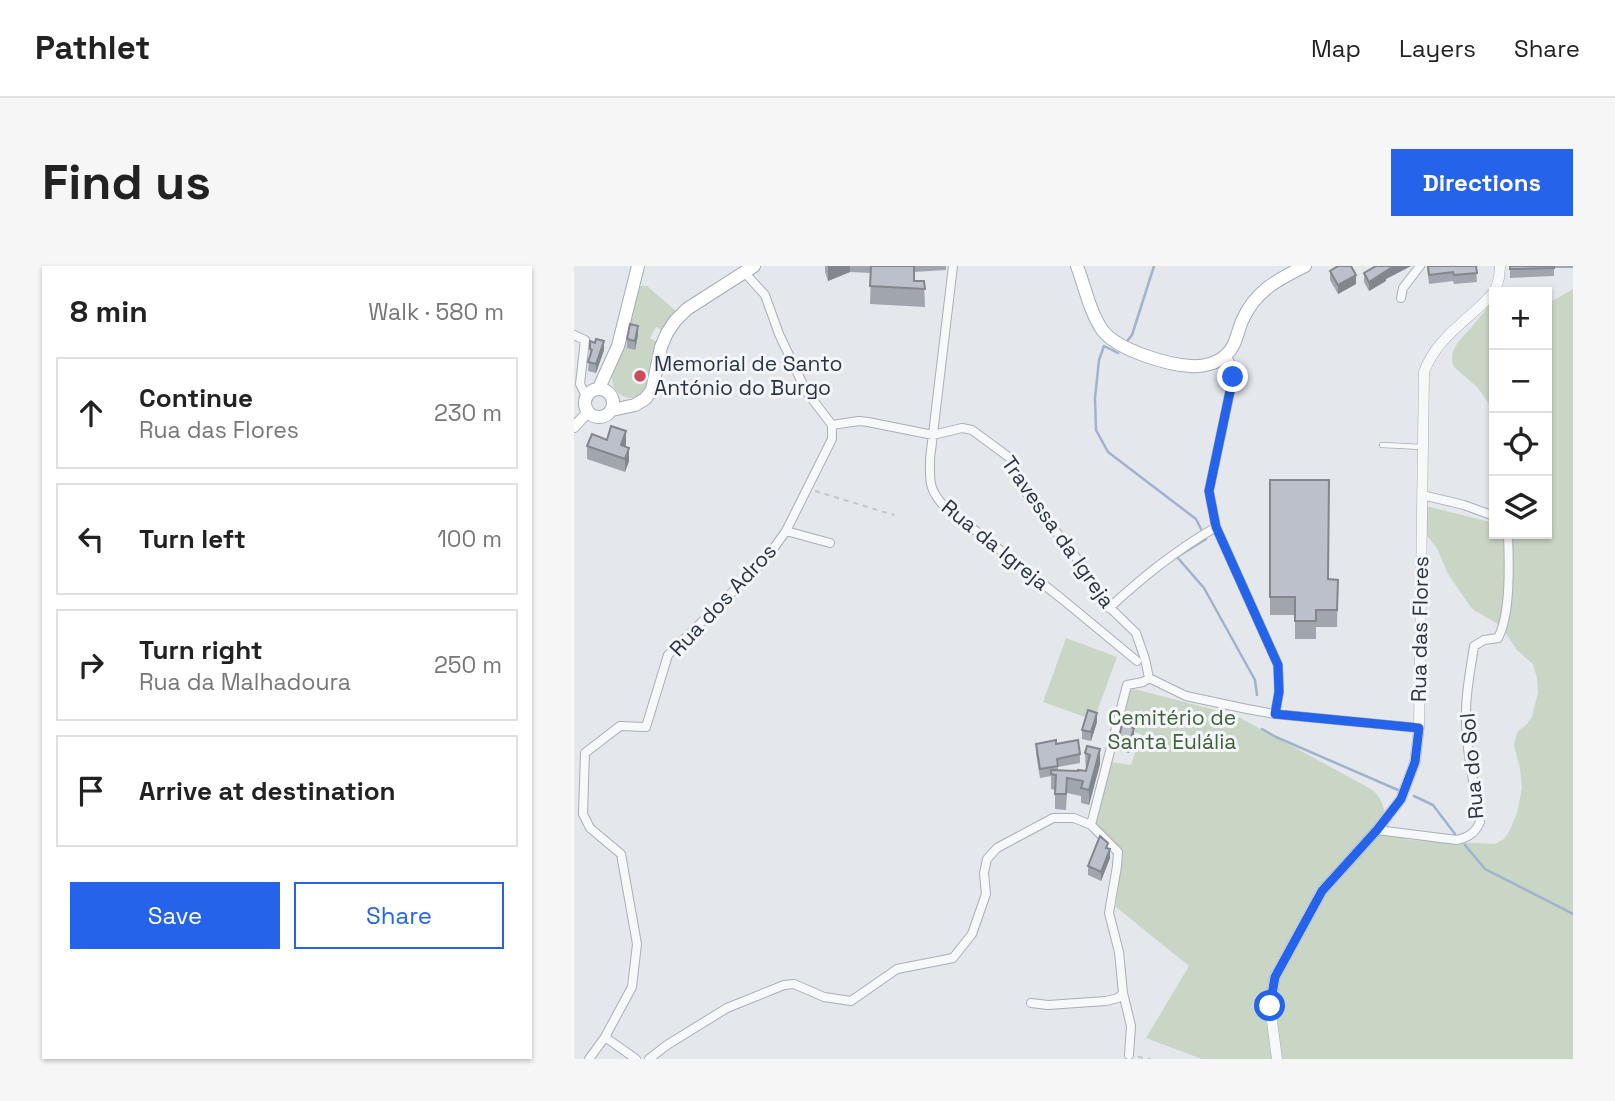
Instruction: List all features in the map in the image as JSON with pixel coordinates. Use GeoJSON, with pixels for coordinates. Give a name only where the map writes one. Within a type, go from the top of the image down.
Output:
{"type":"FeatureCollection","features":[{"type":"Feature","properties":{"kind":"main road"},"geometry":{"type":"LineString","coordinates":[[599,388],[618,346],[638,266]]}},
{"type":"Feature","properties":{"kind":"main road"},"geometry":{"type":"LineString","coordinates":[[1077,266],[1095,316],[1104,332],[1134,351],[1172,364],[1193,366],[1210,364],[1226,355],[1235,342],[1250,306],[1262,291],[1305,266]]}},
{"type":"Feature","properties":{"kind":"main road"},"geometry":{"type":"LineString","coordinates":[[612,410],[635,405],[645,399],[652,390],[661,347],[675,321],[687,309],[749,269]]}},
{"type":"Feature","properties":{"kind":"main road"},"geometry":{"type":"LineString","coordinates":[[611,395],[612,410],[609,414],[601,418],[588,412],[584,404],[586,396],[599,388],[635,405]]}},
{"type":"Feature","properties":{"kind":"main road"},"geometry":{"type":"LineString","coordinates":[[574,427],[588,412]]}},
{"type":"Feature","properties":{"kind":"street","name":"Rua da Igreja"},"geometry":{"type":"LineString","coordinates":[[953,266],[930,459],[930,484],[933,494],[943,505],[1137,661]]}},
{"type":"Feature","properties":{"kind":"street"},"geometry":{"type":"LineString","coordinates":[[1401,298],[1403,288],[1420,266]]}},
{"type":"Feature","properties":{"kind":"street","name":"Rua das Flores"},"geometry":{"type":"LineString","coordinates":[[1277,1059],[1270,1006],[1275,977],[1322,891],[1401,799],[1415,762],[1419,728],[1424,372],[1436,348],[1495,291],[1500,266]]}},
{"type":"Feature","properties":{"kind":"street"},"geometry":{"type":"LineString","coordinates":[[749,269],[765,295],[779,334],[806,391],[832,425],[859,421],[933,435]]}},
{"type":"Feature","properties":{"kind":"street"},"geometry":{"type":"LineString","coordinates":[[574,335],[585,340],[580,384],[586,396]]}},
{"type":"Feature","properties":{"kind":"street"},"geometry":{"type":"LineString","coordinates":[[1226,355],[1233,377],[1209,491],[1216,527],[1278,665],[1279,692],[1275,714]]}},
{"type":"Feature","properties":{"kind":"street","name":"Rua dos Adros"},"geometry":{"type":"LineString","coordinates":[[605,1037],[632,987],[637,944],[621,855],[590,828],[583,814],[585,753],[620,726],[646,727],[668,655],[766,559],[786,530],[832,439],[832,425]]}},
{"type":"Feature","properties":{"kind":"street","name":"Travessa da Igreja"},"geometry":{"type":"LineString","coordinates":[[933,435],[962,428],[972,430],[1010,458],[1027,494],[1088,573],[1099,597],[1136,633],[1146,659],[1149,678]]}},
{"type":"Feature","properties":{"kind":"street"},"geometry":{"type":"LineString","coordinates":[[1422,495],[1489,514]]}},
{"type":"Feature","properties":{"kind":"street"},"geometry":{"type":"LineString","coordinates":[[1109,608],[1182,547],[1216,527]]}},
{"type":"Feature","properties":{"kind":"street"},"geometry":{"type":"LineString","coordinates":[[786,530],[830,543]]}},
{"type":"Feature","properties":{"kind":"street","name":"Rua do Sol"},"geometry":{"type":"LineString","coordinates":[[1377,830],[1457,840],[1476,830],[1480,821],[1467,748],[1468,688],[1474,646],[1484,640],[1498,638],[1502,631],[1509,582],[1508,539]]}},
{"type":"Feature","properties":{"kind":"street"},"geometry":{"type":"LineString","coordinates":[[1091,825],[1127,685],[1149,678],[1186,696],[1275,714],[1419,728]]}},
{"type":"Feature","properties":{"kind":"street"},"geometry":{"type":"LineString","coordinates":[[649,1059],[727,1008],[784,985],[794,984],[824,997],[851,1001],[897,969],[953,958],[972,934],[986,894],[984,873],[987,859],[997,848],[1053,818],[1074,818],[1091,825],[1118,852],[1109,913],[1119,952],[1123,993],[1131,1026],[1129,1055]]}},
{"type":"Feature","properties":{"kind":"street"},"geometry":{"type":"LineString","coordinates":[[1031,1003],[1048,1005],[1107,1001],[1118,998],[1123,993]]}},
{"type":"Feature","properties":{"kind":"street"},"geometry":{"type":"LineString","coordinates":[[589,1059],[605,1037],[636,1059]]}},
{"type":"Feature","properties":{"kind":"lane"},"geometry":{"type":"LineString","coordinates":[[1382,445],[1422,447]]}},
{"type":"Feature","properties":{"kind":"path"},"geometry":{"type":"LineString","coordinates":[[807,489],[894,515]]}},
{"type":"Feature","properties":{"kind":"path"},"geometry":{"type":"LineString","coordinates":[[1129,1055],[1150,1059]]}},
{"type":"Feature","properties":{"kind":"green space"},"geometry":{"type":"Polygon","coordinates":[[[638,286],[647,286],[676,311],[663,330],[656,327],[650,338],[657,342],[649,380],[645,389],[632,398],[618,392],[612,377],[638,286]]]}},
{"type":"Feature","properties":{"kind":"green space"},"geometry":{"type":"Polygon","coordinates":[[[1573,289],[1573,1059],[1202,1059],[1146,1038],[1189,966],[1116,907],[1121,852],[1094,825],[1111,762],[1131,765],[1141,734],[1120,728],[1130,688],[1235,715],[1371,789],[1382,802],[1392,829],[1409,840],[1495,844],[1509,832],[1517,813],[1522,788],[1514,746],[1518,731],[1532,717],[1538,693],[1537,678],[1533,664],[1517,650],[1501,626],[1474,610],[1448,574],[1437,548],[1424,532],[1426,506],[1489,522],[1489,539],[1552,539],[1552,301],[1573,289]]]}},
{"type":"Feature","properties":{"kind":"green space"},"geometry":{"type":"Polygon","coordinates":[[[1489,305],[1489,404],[1477,387],[1454,367],[1452,361],[1453,351],[1489,305]]]}},
{"type":"Feature","properties":{"kind":"green space","name":"Cemitério de Santa Eulália"},"geometry":{"type":"Polygon","coordinates":[[[1066,638],[1117,657],[1094,720],[1043,702],[1066,638]]]}},
{"type":"Feature","properties":{"kind":"building"},"geometry":{"type":"Polygon","coordinates":[[[871,266],[914,266],[914,281],[924,281],[925,289],[870,286],[871,266]]]}},
{"type":"Feature","properties":{"kind":"building"},"geometry":{"type":"Polygon","coordinates":[[[1338,266],[1351,266],[1356,275],[1338,285],[1330,271],[1338,266]]]}},
{"type":"Feature","properties":{"kind":"building"},"geometry":{"type":"Polygon","coordinates":[[[1376,266],[1394,266],[1369,282],[1364,273],[1376,266]]]}},
{"type":"Feature","properties":{"kind":"building"},"geometry":{"type":"Polygon","coordinates":[[[1428,266],[1476,266],[1477,273],[1429,275],[1428,266]]]}},
{"type":"Feature","properties":{"kind":"building"},"geometry":{"type":"Polygon","coordinates":[[[1510,266],[1554,266],[1554,268],[1510,269],[1510,266]]]}},
{"type":"Feature","properties":{"kind":"building"},"geometry":{"type":"Polygon","coordinates":[[[630,324],[638,326],[635,341],[627,339],[630,324]]]}},
{"type":"Feature","properties":{"kind":"building"},"geometry":{"type":"Polygon","coordinates":[[[596,339],[604,341],[596,364],[588,362],[592,350],[590,341],[595,343],[596,339]]]}},
{"type":"Feature","properties":{"kind":"building"},"geometry":{"type":"Polygon","coordinates":[[[611,426],[626,431],[621,445],[629,448],[625,459],[587,446],[592,434],[607,440],[611,426]]]}},
{"type":"Feature","properties":{"kind":"building"},"geometry":{"type":"Polygon","coordinates":[[[1270,480],[1329,480],[1328,579],[1338,580],[1337,610],[1316,610],[1316,621],[1295,621],[1295,597],[1270,597],[1270,480]]]}},
{"type":"Feature","properties":{"kind":"building"},"geometry":{"type":"Polygon","coordinates":[[[1088,710],[1097,713],[1091,732],[1082,730],[1088,710]]]}},
{"type":"Feature","properties":{"kind":"building"},"geometry":{"type":"Polygon","coordinates":[[[1122,725],[1134,728],[1129,744],[1118,741],[1122,725]]]}},
{"type":"Feature","properties":{"kind":"building"},"geometry":{"type":"Polygon","coordinates":[[[1056,740],[1056,744],[1078,740],[1080,754],[1057,759],[1058,766],[1040,769],[1036,744],[1056,740]]]}},
{"type":"Feature","properties":{"kind":"building"},"geometry":{"type":"Polygon","coordinates":[[[1087,746],[1100,749],[1089,790],[1081,788],[1083,781],[1067,778],[1066,794],[1055,794],[1056,775],[1051,774],[1051,770],[1086,771],[1090,755],[1085,753],[1087,746]]]}},
{"type":"Feature","properties":{"kind":"building"},"geometry":{"type":"Polygon","coordinates":[[[1100,836],[1108,843],[1106,848],[1110,849],[1101,872],[1088,866],[1100,836]]]}},
{"type":"Feature","properties":{"kind":"waterway"},"geometry":{"type":"LineString","coordinates":[[1128,340],[1132,335],[1154,266]]}},
{"type":"Feature","properties":{"kind":"waterway"},"geometry":{"type":"LineString","coordinates":[[1118,353],[1104,346],[1099,360],[1095,398],[1096,430],[1108,452],[1196,519],[1201,529]]}},
{"type":"Feature","properties":{"kind":"waterway"},"geometry":{"type":"LineString","coordinates":[[1206,539],[1177,557],[1204,588],[1255,680],[1257,695]]}},
{"type":"Feature","properties":{"kind":"waterway"},"geometry":{"type":"LineString","coordinates":[[1262,729],[1398,790]]}},
{"type":"Feature","properties":{"kind":"waterway"},"geometry":{"type":"LineString","coordinates":[[1414,796],[1433,805],[1455,834]]}},
{"type":"Feature","properties":{"kind":"waterway"},"geometry":{"type":"LineString","coordinates":[[1465,845],[1485,869],[1573,914]]}},
{"type":"Feature","properties":{"kind":"place","name":"Memorial de Santo António do Burgo"},"geometry":{"type":"Point","coordinates":[640,376]}},
{"type":"Feature","properties":{"kind":"route"},"geometry":{"type":"LineString","coordinates":[[1233,377],[1209,491],[1216,527],[1278,665],[1279,692],[1275,714],[1419,728],[1415,762],[1401,799],[1322,891],[1275,977],[1270,1006]]}}]}
